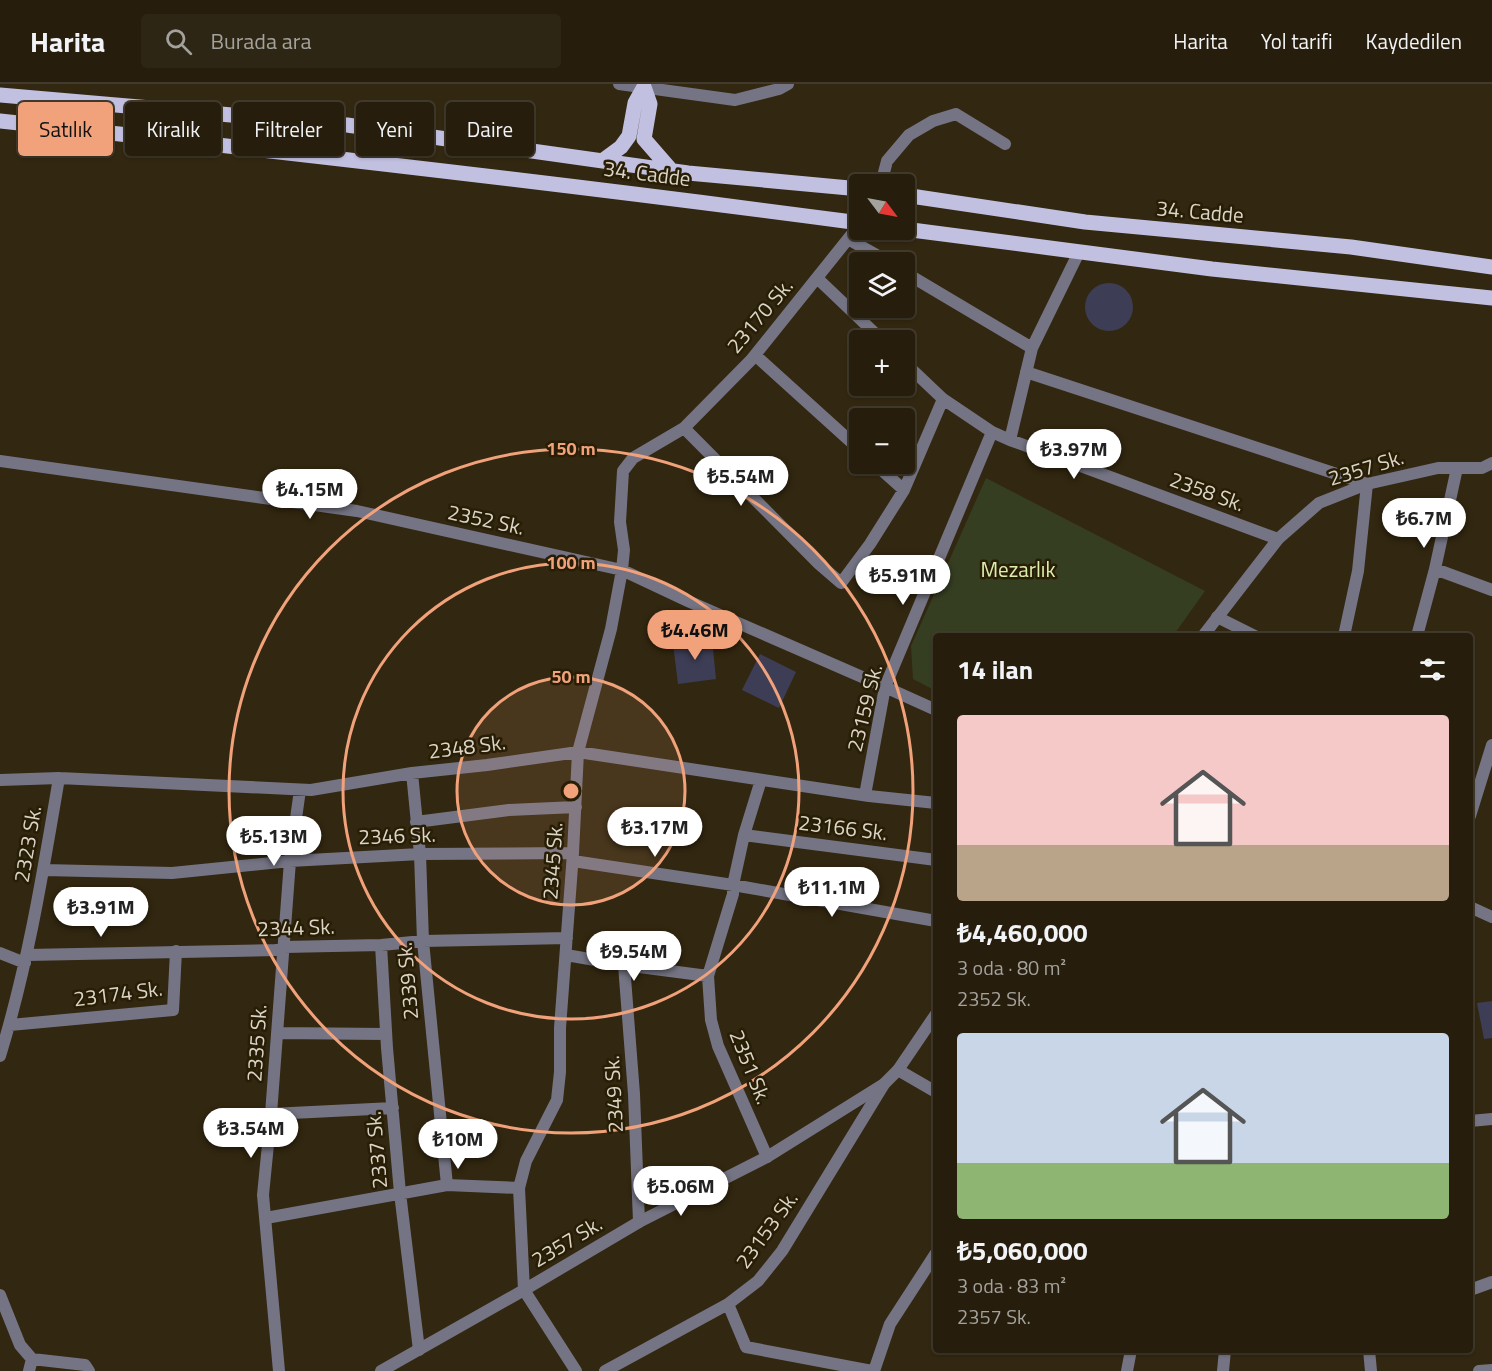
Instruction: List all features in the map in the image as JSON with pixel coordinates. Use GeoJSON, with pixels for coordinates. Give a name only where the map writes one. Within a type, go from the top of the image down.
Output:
{"type":"FeatureCollection","features":[{"type":"Feature","properties":{"kind":"main road"},"geometry":{"type":"LineString","coordinates":[[602,161],[637,138],[650,104],[645,86]]}},
{"type":"Feature","properties":{"kind":"main road","name":"34. Cadde"},"geometry":{"type":"LineString","coordinates":[[0,94],[347,125],[671,170],[849,188]]}},
{"type":"Feature","properties":{"kind":"main road","name":"34. Cadde"},"geometry":{"type":"LineString","coordinates":[[0,121],[624,192],[849,223]]}},
{"type":"Feature","properties":{"kind":"main road"},"geometry":{"type":"LineString","coordinates":[[637,138],[671,170]]}},
{"type":"Feature","properties":{"kind":"main road","name":"34. Cadde"},"geometry":{"type":"LineString","coordinates":[[915,197],[1085,222],[1351,247],[1492,267]]}},
{"type":"Feature","properties":{"kind":"main road"},"geometry":{"type":"LineString","coordinates":[[915,230],[1212,269],[1492,298]]}},
{"type":"Feature","properties":{"kind":"street"},"geometry":{"type":"LineString","coordinates":[[619,84],[735,100],[779,89],[788,84]]}},
{"type":"Feature","properties":{"kind":"street"},"geometry":{"type":"LineString","coordinates":[[884,174],[887,161],[909,135],[933,121],[956,114],[1005,144]]}},
{"type":"Feature","properties":{"kind":"street"},"geometry":{"type":"LineString","coordinates":[[848,238],[872,252]]}},
{"type":"Feature","properties":{"kind":"street","name":"23170 Sk."},"geometry":{"type":"LineString","coordinates":[[684,428],[755,355],[848,238]]}},
{"type":"Feature","properties":{"kind":"street"},"geometry":{"type":"LineString","coordinates":[[1010,441],[1032,348],[1079,252]]}},
{"type":"Feature","properties":{"kind":"street"},"geometry":{"type":"LineString","coordinates":[[817,278],[872,330]]}},
{"type":"Feature","properties":{"kind":"street"},"geometry":{"type":"LineString","coordinates":[[915,279],[1032,348]]}},
{"type":"Feature","properties":{"kind":"street"},"geometry":{"type":"LineString","coordinates":[[755,355],[849,440]]}},
{"type":"Feature","properties":{"kind":"street","name":"2358 Sk."},"geometry":{"type":"LineString","coordinates":[[915,372],[943,399],[992,432],[1010,441],[1278,539]]}},
{"type":"Feature","properties":{"kind":"street"},"geometry":{"type":"LineString","coordinates":[[1026,372],[1367,484],[1358,571],[1345,633]]}},
{"type":"Feature","properties":{"kind":"street"},"geometry":{"type":"LineString","coordinates":[[684,428],[819,564],[841,583],[870,544],[904,490],[943,399]]}},
{"type":"Feature","properties":{"kind":"street","name":"2345 Sk."},"geometry":{"type":"LineString","coordinates":[[524,1290],[519,1188],[526,1161],[557,1101],[578,752],[610,629],[621,570],[624,550],[620,522],[624,471],[633,458],[684,428]]}},
{"type":"Feature","properties":{"kind":"street","name":"23159 Sk."},"geometry":{"type":"LineString","coordinates":[[865,795],[885,687],[992,432]]}},
{"type":"Feature","properties":{"kind":"street","name":"2352 Sk."},"geometry":{"type":"LineString","coordinates":[[0,461],[357,511],[621,570],[933,709]]}},
{"type":"Feature","properties":{"kind":"street","name":"2357 Sk."},"geometry":{"type":"LineString","coordinates":[[1205,633],[1278,539],[1319,503],[1367,484],[1438,468],[1482,468],[1492,463]]}},
{"type":"Feature","properties":{"kind":"street"},"geometry":{"type":"LineString","coordinates":[[1418,633],[1435,569],[1456,468]]}},
{"type":"Feature","properties":{"kind":"street"},"geometry":{"type":"LineString","coordinates":[[886,474],[904,490]]}},
{"type":"Feature","properties":{"kind":"street"},"geometry":{"type":"LineString","coordinates":[[1435,569],[1492,590]]}},
{"type":"Feature","properties":{"kind":"street"},"geometry":{"type":"LineString","coordinates":[[1217,617],[1249,633]]}},
{"type":"Feature","properties":{"kind":"street"},"geometry":{"type":"LineString","coordinates":[[1473,806],[1492,745]]}},
{"type":"Feature","properties":{"kind":"street","name":"2348 Sk."},"geometry":{"type":"LineString","coordinates":[[0,780],[59,778],[310,790],[412,773],[578,752],[865,795],[933,803]]}},
{"type":"Feature","properties":{"kind":"street","name":"2339 Sk."},"geometry":{"type":"LineString","coordinates":[[412,773],[420,854],[423,941],[447,1185]]}},
{"type":"Feature","properties":{"kind":"street","name":"2323 Sk."},"geometry":{"type":"LineString","coordinates":[[0,1056],[26,959],[59,778]]}},
{"type":"Feature","properties":{"kind":"street","name":"2351 Sk."},"geometry":{"type":"LineString","coordinates":[[761,780],[744,835],[733,894],[708,976],[711,1020],[718,1047],[767,1157]]}},
{"type":"Feature","properties":{"kind":"street","name":"2335 Sk."},"geometry":{"type":"LineString","coordinates":[[279,1371],[263,1195],[290,861],[300,790]]}},
{"type":"Feature","properties":{"kind":"street"},"geometry":{"type":"LineString","coordinates":[[416,822],[509,810],[576,807]]}},
{"type":"Feature","properties":{"kind":"street","name":"23166 Sk."},"geometry":{"type":"LineString","coordinates":[[744,835],[933,860]]}},
{"type":"Feature","properties":{"kind":"street","name":"2346 Sk."},"geometry":{"type":"LineString","coordinates":[[44,870],[172,873],[290,861],[420,854],[573,857],[933,920]]}},
{"type":"Feature","properties":{"kind":"street"},"geometry":{"type":"LineString","coordinates":[[1473,908],[1492,917]]}},
{"type":"Feature","properties":{"kind":"street","name":"2344 Sk."},"geometry":{"type":"LineString","coordinates":[[0,952],[26,959],[176,951],[276,950],[284,947],[381,945],[423,941],[567,938]]}},
{"type":"Feature","properties":{"kind":"street","name":"2337 Sk."},"geometry":{"type":"LineString","coordinates":[[381,945],[386,1034],[400,1193],[419,1350]]}},
{"type":"Feature","properties":{"kind":"street","name":"23174 Sk."},"geometry":{"type":"LineString","coordinates":[[10,1024],[173,1010],[176,951]]}},
{"type":"Feature","properties":{"kind":"street"},"geometry":{"type":"LineString","coordinates":[[566,955],[708,976]]}},
{"type":"Feature","properties":{"kind":"street","name":"2349 Sk."},"geometry":{"type":"LineString","coordinates":[[624,965],[634,1094],[639,1222]]}},
{"type":"Feature","properties":{"kind":"street","name":"2357 Sk."},"geometry":{"type":"LineString","coordinates":[[381,1371],[639,1222],[767,1157],[884,1084],[898,1070],[933,1018]]}},
{"type":"Feature","properties":{"kind":"street"},"geometry":{"type":"LineString","coordinates":[[277,1034],[386,1034]]}},
{"type":"Feature","properties":{"kind":"street"},"geometry":{"type":"LineString","coordinates":[[898,1070],[933,1090]]}},
{"type":"Feature","properties":{"kind":"street","name":"23153 Sk."},"geometry":{"type":"LineString","coordinates":[[605,1371],[728,1304],[758,1281],[782,1251],[884,1084]]}},
{"type":"Feature","properties":{"kind":"street"},"geometry":{"type":"LineString","coordinates":[[271,1114],[393,1108]]}},
{"type":"Feature","properties":{"kind":"street"},"geometry":{"type":"LineString","coordinates":[[1473,1121],[1492,1119]]}},
{"type":"Feature","properties":{"kind":"street"},"geometry":{"type":"LineString","coordinates":[[266,1218],[447,1185],[519,1188]]}},
{"type":"Feature","properties":{"kind":"street"},"geometry":{"type":"LineString","coordinates":[[728,1304],[746,1347],[873,1371],[890,1324],[933,1258]]}},
{"type":"Feature","properties":{"kind":"street"},"geometry":{"type":"LineString","coordinates":[[1473,1289],[1492,1282]]}},
{"type":"Feature","properties":{"kind":"street"},"geometry":{"type":"LineString","coordinates":[[524,1290],[576,1371]]}},
{"type":"Feature","properties":{"kind":"street"},"geometry":{"type":"LineString","coordinates":[[0,1295],[20,1345],[31,1365],[85,1365],[89,1371]]}},
{"type":"Feature","properties":{"kind":"street"},"geometry":{"type":"LineString","coordinates":[[1127,1371],[1130,1353]]}},
{"type":"Feature","properties":{"kind":"street"},"geometry":{"type":"LineString","coordinates":[[1223,1371],[1225,1353]]}},
{"type":"Feature","properties":{"kind":"street"},"geometry":{"type":"LineString","coordinates":[[1369,1353],[1371,1371]]}},
{"type":"Feature","properties":{"kind":"street"},"geometry":{"type":"LineString","coordinates":[[1479,1371],[1492,1370]]}},
{"type":"Feature","properties":{"kind":"green space","name":"Mezarlık"},"geometry":{"type":"Polygon","coordinates":[[[986,478],[1205,591],[1175,633],[933,633],[933,689],[913,679],[911,646],[986,478]]]}},
{"type":"Feature","properties":{"kind":"building"},"geometry":{"type":"Polygon","coordinates":[[[1104,283],[1114,283],[1129,293],[1133,307],[1129,321],[1123,327],[1114,331],[1104,331],[1089,321],[1085,312],[1085,302],[1095,287],[1104,283]]]}},
{"type":"Feature","properties":{"kind":"building"},"geometry":{"type":"Polygon","coordinates":[[[712,639],[716,679],[678,684],[673,644],[712,639]]]}},
{"type":"Feature","properties":{"kind":"building"},"geometry":{"type":"Polygon","coordinates":[[[760,654],[796,672],[779,708],[742,690],[760,654]]]}},
{"type":"Feature","properties":{"kind":"building"},"geometry":{"type":"Polygon","coordinates":[[[1492,1001],[1492,1038],[1484,1039],[1477,1003],[1492,1001]]]}}]}
